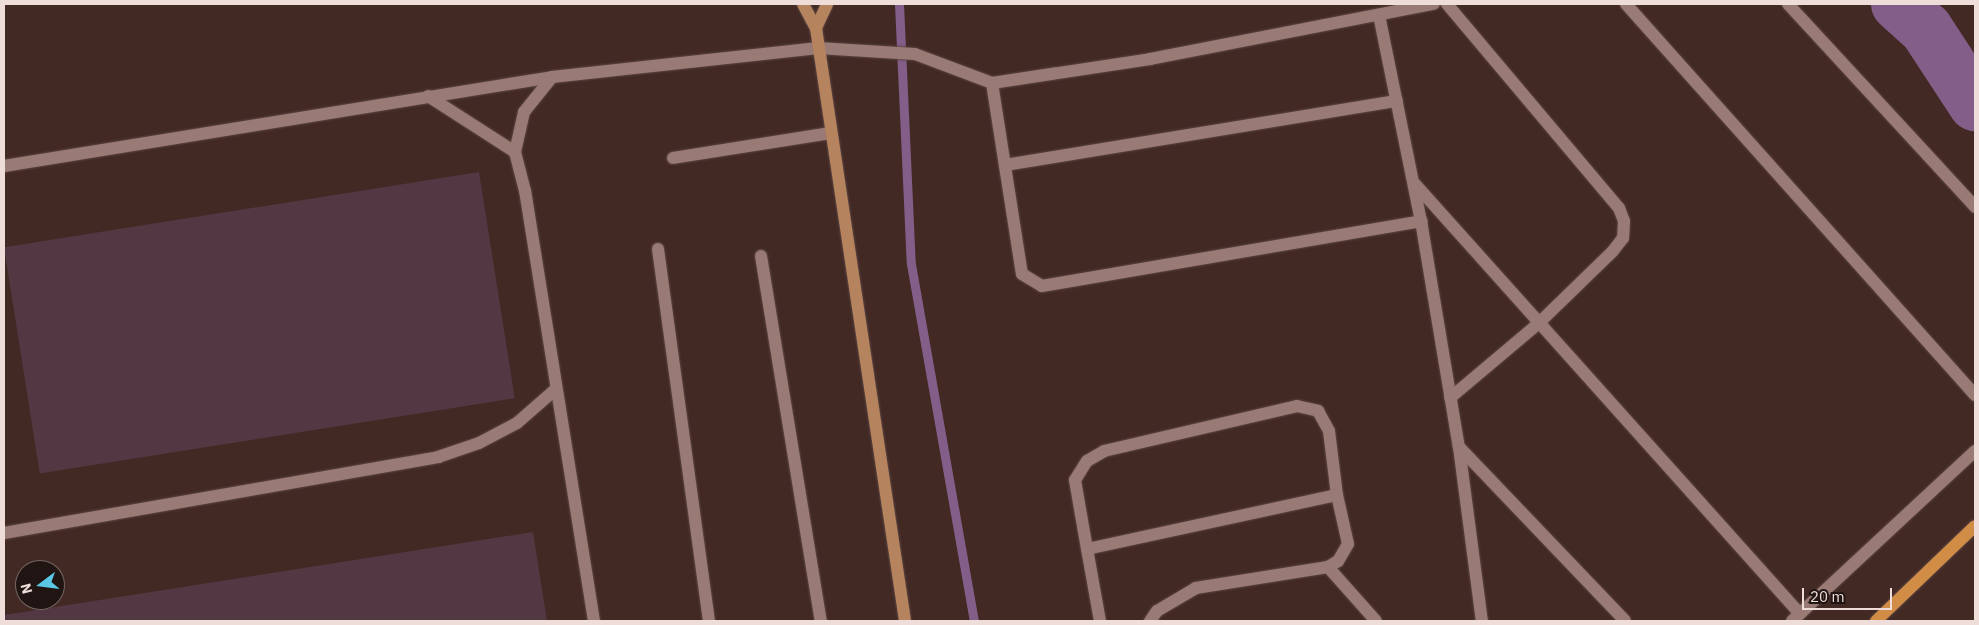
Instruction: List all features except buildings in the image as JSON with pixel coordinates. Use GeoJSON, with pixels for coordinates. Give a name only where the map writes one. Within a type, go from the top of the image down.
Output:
{"type":"FeatureCollection","features":[{"type":"Feature","properties":{"kind":"main road"},"geometry":{"type":"LineString","coordinates":[[1876,621],[1975,526]]}},
{"type":"Feature","properties":{"kind":"street"},"geometry":{"type":"LineString","coordinates":[[804,5],[816,28],[905,621]]}},
{"type":"Feature","properties":{"kind":"street"},"geometry":{"type":"LineString","coordinates":[[816,28],[826,5]]}},
{"type":"Feature","properties":{"kind":"lane"},"geometry":{"type":"LineString","coordinates":[[4,166],[552,77],[818,48],[914,54],[992,83],[1150,59],[1434,4]]}},
{"type":"Feature","properties":{"kind":"lane"},"geometry":{"type":"LineString","coordinates":[[1447,4],[1619,208],[1624,221],[1623,238],[1613,251],[1539,323],[1450,398]]}},
{"type":"Feature","properties":{"kind":"lane"},"geometry":{"type":"LineString","coordinates":[[1626,4],[1975,395]]}},
{"type":"Feature","properties":{"kind":"lane"},"geometry":{"type":"LineString","coordinates":[[1788,4],[1975,207]]}},
{"type":"Feature","properties":{"kind":"lane"},"geometry":{"type":"LineString","coordinates":[[1379,14],[1421,222],[1459,447],[1482,621]]}},
{"type":"Feature","properties":{"kind":"lane"},"geometry":{"type":"LineString","coordinates":[[552,77],[524,112],[515,152],[525,192],[594,621]]}},
{"type":"Feature","properties":{"kind":"lane"},"geometry":{"type":"LineString","coordinates":[[992,83],[1022,274],[1042,286],[1421,222]]}},
{"type":"Feature","properties":{"kind":"lane"},"geometry":{"type":"LineString","coordinates":[[428,96],[515,152]]}},
{"type":"Feature","properties":{"kind":"lane"},"geometry":{"type":"LineString","coordinates":[[1005,165],[1397,102]]}},
{"type":"Feature","properties":{"kind":"lane"},"geometry":{"type":"LineString","coordinates":[[673,158],[831,132]]}},
{"type":"Feature","properties":{"kind":"lane"},"geometry":{"type":"LineString","coordinates":[[1414,183],[1539,323],[1796,618],[1975,451]]}},
{"type":"Feature","properties":{"kind":"lane"},"geometry":{"type":"LineString","coordinates":[[658,249],[709,621]]}},
{"type":"Feature","properties":{"kind":"lane"},"geometry":{"type":"LineString","coordinates":[[761,256],[821,621]]}},
{"type":"Feature","properties":{"kind":"lane"},"geometry":{"type":"LineString","coordinates":[[4,534],[438,457],[479,444],[517,423],[556,389]]}},
{"type":"Feature","properties":{"kind":"lane"},"geometry":{"type":"LineString","coordinates":[[1100,621],[1075,480],[1087,461],[1104,451],[1296,406],[1318,411],[1329,431],[1336,495],[1348,544],[1338,561],[1328,567],[1196,588],[1157,611],[1150,621]]}},
{"type":"Feature","properties":{"kind":"lane"},"geometry":{"type":"LineString","coordinates":[[1459,447],[1624,621]]}},
{"type":"Feature","properties":{"kind":"lane"},"geometry":{"type":"LineString","coordinates":[[1087,549],[1336,495]]}},
{"type":"Feature","properties":{"kind":"lane"},"geometry":{"type":"LineString","coordinates":[[1328,567],[1376,621]]}},
{"type":"Feature","properties":{"kind":"waterway"},"geometry":{"type":"LineString","coordinates":[[899,4],[911,264],[974,621]]}},
{"type":"Feature","properties":{"kind":"waterway"},"geometry":{"type":"LineString","coordinates":[[1898,4],[1926,29],[1975,104]]}}]}
